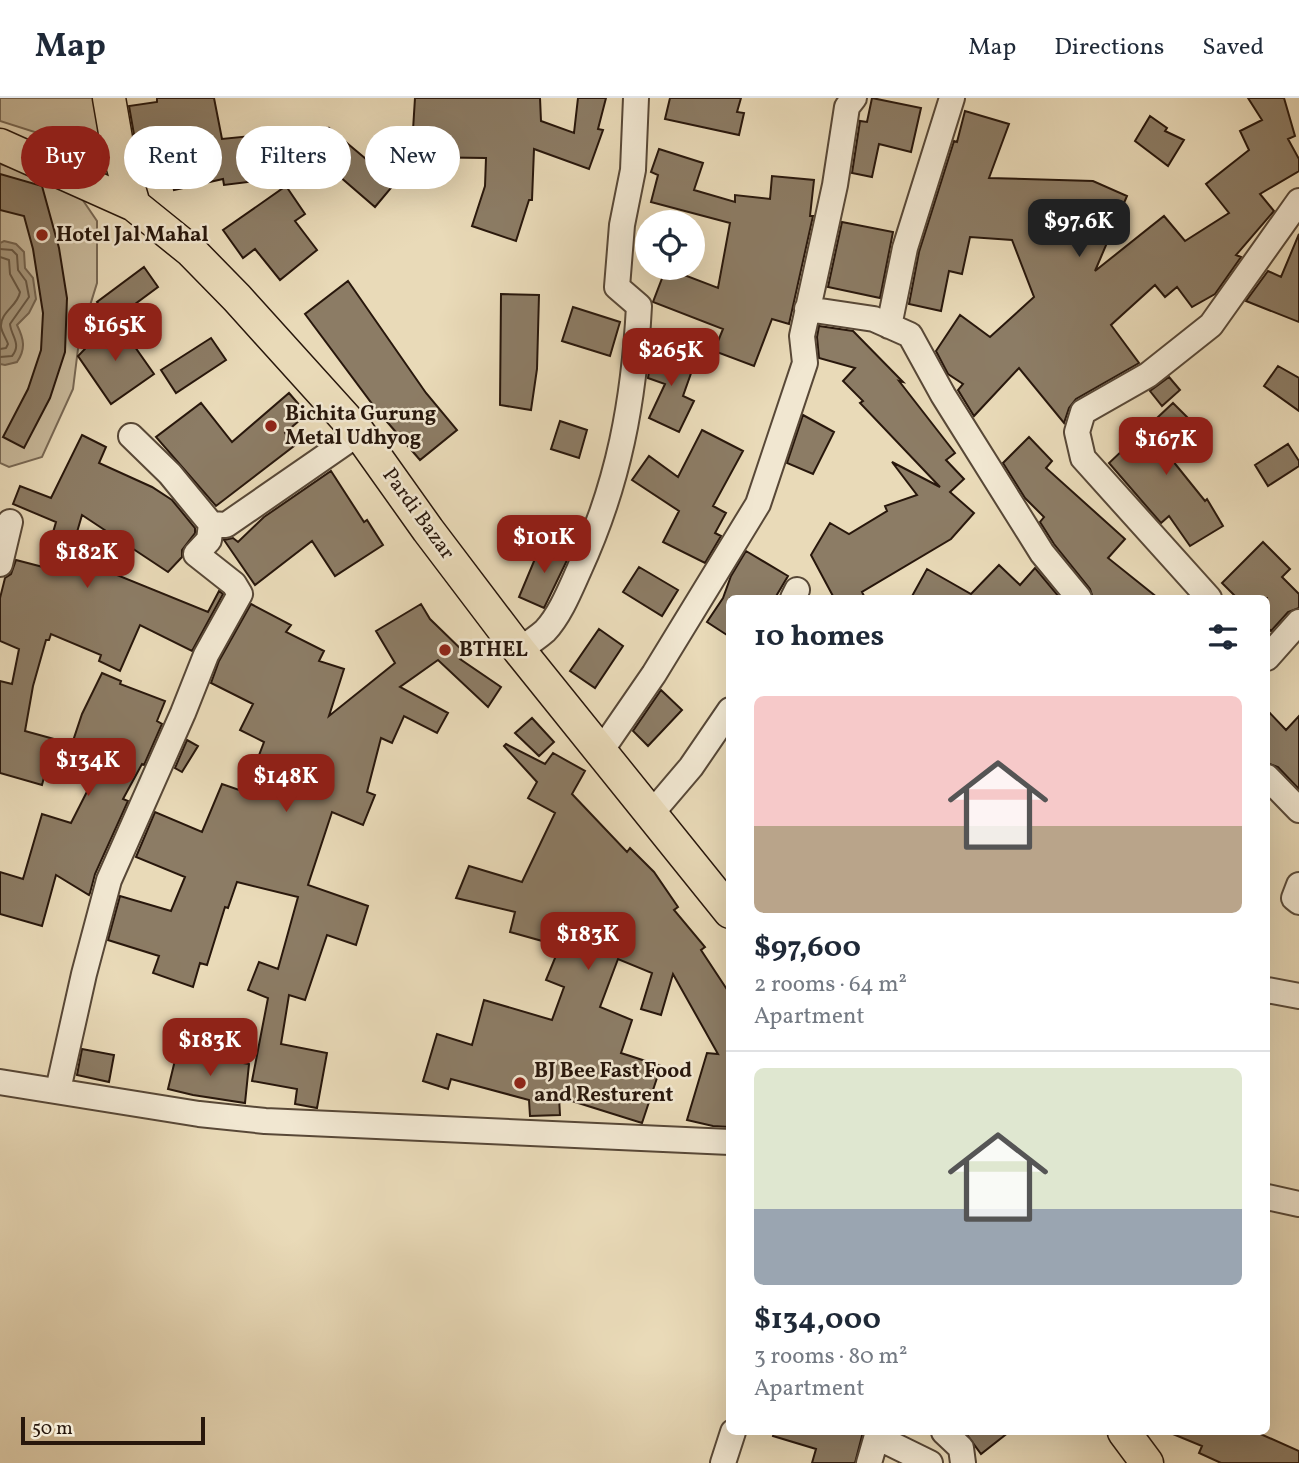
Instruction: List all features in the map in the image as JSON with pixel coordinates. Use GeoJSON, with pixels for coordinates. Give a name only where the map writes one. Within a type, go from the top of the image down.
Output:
{"type":"FeatureCollection","features":[{"type":"Feature","properties":{"kind":"main road"},"geometry":{"type":"LineString","coordinates":[[109,98],[118,150],[134,205]]}},
{"type":"Feature","properties":{"kind":"main road","name":"Pardi Bazar"},"geometry":{"type":"LineString","coordinates":[[0,145],[134,205],[191,251],[359,433],[519,650],[651,814],[726,900]]}},
{"type":"Feature","properties":{"kind":"main road"},"geometry":{"type":"LineString","coordinates":[[1126,1435],[1147,1463]]}},
{"type":"Feature","properties":{"kind":"street"},"geometry":{"type":"LineString","coordinates":[[519,650],[546,630],[569,594],[596,533],[618,466],[636,363],[638,328],[639,306],[617,287],[622,225],[633,170],[636,98]]}},
{"type":"Feature","properties":{"kind":"street"},"geometry":{"type":"LineString","coordinates":[[601,751],[654,674],[758,504],[805,363],[802,336],[835,185],[847,107],[854,98]]}},
{"type":"Feature","properties":{"kind":"street"},"geometry":{"type":"LineString","coordinates":[[889,326],[905,248],[952,98]]}},
{"type":"Feature","properties":{"kind":"street"},"geometry":{"type":"LineString","coordinates":[[1206,595],[1083,458],[1077,432],[1083,412],[1148,375],[1211,325],[1299,201]]}},
{"type":"Feature","properties":{"kind":"street"},"geometry":{"type":"LineString","coordinates":[[807,309],[874,319],[910,335],[943,395],[1042,553],[1077,595]]}},
{"type":"Feature","properties":{"kind":"street"},"geometry":{"type":"LineString","coordinates":[[211,524],[226,525],[359,433]]}},
{"type":"Feature","properties":{"kind":"street"},"geometry":{"type":"LineString","coordinates":[[58,1090],[84,974],[109,880],[206,655],[240,594],[234,584],[196,554],[209,540],[211,524],[170,474],[131,436]]}},
{"type":"Feature","properties":{"kind":"street"},"geometry":{"type":"LineString","coordinates":[[0,565],[10,522]]}},
{"type":"Feature","properties":{"kind":"street"},"geometry":{"type":"LineString","coordinates":[[1270,654],[1299,622]]}},
{"type":"Feature","properties":{"kind":"street"},"geometry":{"type":"LineString","coordinates":[[651,814],[691,767],[726,716]]}},
{"type":"Feature","properties":{"kind":"street"},"geometry":{"type":"LineString","coordinates":[[1270,779],[1299,810]]}},
{"type":"Feature","properties":{"kind":"street"},"geometry":{"type":"LineString","coordinates":[[1299,885],[1294,898],[1299,902]]}},
{"type":"Feature","properties":{"kind":"street"},"geometry":{"type":"LineString","coordinates":[[1270,991],[1299,996]]}},
{"type":"Feature","properties":{"kind":"street"},"geometry":{"type":"LineString","coordinates":[[0,1082],[199,1114],[265,1121],[726,1142]]}},
{"type":"Feature","properties":{"kind":"street"},"geometry":{"type":"LineString","coordinates":[[1270,1199],[1299,1204]]}},
{"type":"Feature","properties":{"kind":"street"},"geometry":{"type":"LineString","coordinates":[[723,1463],[732,1435]]}},
{"type":"Feature","properties":{"kind":"street"},"geometry":{"type":"LineString","coordinates":[[869,1463],[877,1435]]}},
{"type":"Feature","properties":{"kind":"street"},"geometry":{"type":"LineString","coordinates":[[879,1435],[930,1463]]}},
{"type":"Feature","properties":{"kind":"street"},"geometry":{"type":"LineString","coordinates":[[947,1435],[961,1448],[963,1463]]}},
{"type":"Feature","properties":{"kind":"shaded area"},"geometry":{"type":"Polygon","coordinates":[[[0,98],[93,98],[102,126],[21,128],[0,121],[0,98]]]}},
{"type":"Feature","properties":{"kind":"shaded area"},"geometry":{"type":"Polygon","coordinates":[[[0,164],[21,171],[21,189],[65,189],[80,196],[97,221],[97,283],[79,341],[73,389],[42,457],[9,467],[0,463],[0,164]]]}},
{"type":"Feature","properties":{"kind":"water"},"geometry":{"type":"Polygon","coordinates":[[[4,241],[16,244],[24,252],[25,268],[33,278],[36,299],[29,313],[17,325],[23,344],[22,353],[17,362],[5,365],[0,364],[0,243],[4,241]]]}},
{"type":"Feature","properties":{"kind":"building"},"geometry":{"type":"Polygon","coordinates":[[[157,98],[214,98],[219,126],[132,126],[129,106],[157,102],[157,98]]]}},
{"type":"Feature","properties":{"kind":"building"},"geometry":{"type":"Polygon","coordinates":[[[415,98],[540,98],[541,121],[574,133],[578,98],[606,98],[598,129],[603,130],[589,169],[534,149],[532,200],[529,200],[516,241],[472,226],[485,186],[486,158],[460,158],[460,126],[413,126],[415,98]]]}},
{"type":"Feature","properties":{"kind":"building"},"geometry":{"type":"Polygon","coordinates":[[[670,98],[741,98],[737,112],[744,113],[739,135],[665,119],[670,98]]]}},
{"type":"Feature","properties":{"kind":"building"},"geometry":{"type":"Polygon","coordinates":[[[872,98],[921,108],[911,152],[879,144],[872,177],[852,173],[860,121],[867,122],[872,98]]]}},
{"type":"Feature","properties":{"kind":"building"},"geometry":{"type":"Polygon","coordinates":[[[1248,98],[1284,98],[1295,136],[1288,139],[1299,159],[1299,171],[1260,194],[1274,211],[1236,255],[1241,257],[1215,294],[1192,307],[1177,287],[1165,297],[1155,285],[1111,325],[1139,363],[1076,399],[1069,408],[1064,423],[1019,368],[974,416],[958,390],[963,384],[948,374],[936,351],[960,315],[990,337],[1034,297],[1012,240],[970,237],[962,274],[949,271],[941,311],[909,304],[919,252],[965,111],[1009,124],[989,178],[1093,181],[1127,196],[1095,271],[1164,216],[1185,241],[1229,213],[1206,184],[1249,150],[1240,131],[1262,120],[1248,98]]]}},
{"type":"Feature","properties":{"kind":"building"},"geometry":{"type":"Polygon","coordinates":[[[1150,116],[1167,128],[1165,131],[1184,140],[1168,166],[1135,141],[1150,116]]]}},
{"type":"Feature","properties":{"kind":"building"},"geometry":{"type":"Polygon","coordinates":[[[236,138],[236,184],[224,185],[222,139],[236,138]]]}},
{"type":"Feature","properties":{"kind":"building"},"geometry":{"type":"Polygon","coordinates":[[[351,146],[365,158],[365,189],[390,189],[375,207],[351,186],[351,146]]]}},
{"type":"Feature","properties":{"kind":"building"},"geometry":{"type":"Polygon","coordinates":[[[659,149],[703,163],[694,190],[735,202],[735,195],[770,199],[772,176],[814,180],[810,216],[813,216],[789,324],[772,319],[754,366],[714,351],[723,329],[653,302],[661,280],[697,280],[718,288],[730,223],[705,216],[705,210],[681,210],[651,202],[658,175],[651,172],[659,149]]]}},
{"type":"Feature","properties":{"kind":"building"},"geometry":{"type":"Polygon","coordinates":[[[0,174],[21,180],[21,189],[43,189],[59,248],[67,298],[65,352],[50,398],[24,448],[3,437],[28,389],[41,350],[43,313],[33,249],[24,216],[0,210],[0,174]]]}},
{"type":"Feature","properties":{"kind":"building"},"geometry":{"type":"Polygon","coordinates":[[[282,189],[288,189],[305,214],[295,221],[317,250],[280,280],[255,249],[243,258],[223,230],[282,189]]]}},
{"type":"Feature","properties":{"kind":"building"},"geometry":{"type":"Polygon","coordinates":[[[842,222],[893,232],[880,298],[828,287],[842,222]]]}},
{"type":"Feature","properties":{"kind":"building"},"geometry":{"type":"Polygon","coordinates":[[[1299,234],[1299,322],[1246,301],[1268,271],[1281,277],[1299,234]]]}},
{"type":"Feature","properties":{"kind":"building"},"geometry":{"type":"Polygon","coordinates":[[[144,267],[158,287],[112,321],[97,302],[144,267]]]}},
{"type":"Feature","properties":{"kind":"building"},"geometry":{"type":"Polygon","coordinates":[[[348,281],[426,393],[457,430],[420,460],[376,409],[305,314],[348,281]]]}},
{"type":"Feature","properties":{"kind":"building"},"geometry":{"type":"Polygon","coordinates":[[[501,294],[539,295],[537,369],[531,410],[500,405],[501,294]]]}},
{"type":"Feature","properties":{"kind":"building"},"geometry":{"type":"Polygon","coordinates":[[[573,307],[620,322],[610,356],[562,341],[573,307]]]}},
{"type":"Feature","properties":{"kind":"building"},"geometry":{"type":"Polygon","coordinates":[[[111,322],[130,340],[154,374],[111,404],[78,356],[111,322]]]}},
{"type":"Feature","properties":{"kind":"building"},"geometry":{"type":"Polygon","coordinates":[[[819,326],[853,331],[903,382],[899,381],[955,453],[946,460],[964,479],[950,492],[974,513],[951,539],[862,592],[864,595],[832,595],[811,555],[830,523],[849,534],[887,511],[885,506],[917,495],[892,462],[940,487],[860,403],[863,401],[843,381],[855,368],[819,358],[819,326]]]}},
{"type":"Feature","properties":{"kind":"building"},"geometry":{"type":"Polygon","coordinates":[[[211,338],[226,360],[176,393],[161,370],[211,338]]]}},
{"type":"Feature","properties":{"kind":"building"},"geometry":{"type":"Polygon","coordinates":[[[653,345],[695,362],[683,396],[694,401],[679,432],[649,418],[665,384],[648,378],[653,345]]]}},
{"type":"Feature","properties":{"kind":"building"},"geometry":{"type":"Polygon","coordinates":[[[1278,366],[1299,378],[1299,411],[1264,386],[1278,366]]]}},
{"type":"Feature","properties":{"kind":"building"},"geometry":{"type":"Polygon","coordinates":[[[1169,377],[1180,390],[1162,406],[1150,391],[1169,377]]]}},
{"type":"Feature","properties":{"kind":"building"},"geometry":{"type":"Polygon","coordinates":[[[289,393],[307,414],[285,433],[294,446],[216,506],[156,437],[201,403],[232,442],[289,393]]]}},
{"type":"Feature","properties":{"kind":"building"},"geometry":{"type":"Polygon","coordinates":[[[1173,403],[1198,428],[1168,455],[1205,501],[1207,499],[1223,526],[1190,546],[1169,516],[1161,523],[1109,463],[1173,403]]]}},
{"type":"Feature","properties":{"kind":"building"},"geometry":{"type":"Polygon","coordinates":[[[803,415],[834,432],[813,474],[787,463],[803,415]]]}},
{"type":"Feature","properties":{"kind":"building"},"geometry":{"type":"Polygon","coordinates":[[[560,421],[587,430],[579,458],[551,449],[560,421]]]}},
{"type":"Feature","properties":{"kind":"building"},"geometry":{"type":"Polygon","coordinates":[[[702,430],[743,451],[713,506],[726,513],[715,533],[721,536],[705,563],[663,542],[679,511],[632,480],[649,456],[678,477],[702,430]]]}},
{"type":"Feature","properties":{"kind":"building"},"geometry":{"type":"Polygon","coordinates":[[[82,435],[106,447],[99,463],[152,487],[172,500],[195,528],[195,533],[182,550],[182,557],[168,572],[82,515],[70,556],[208,612],[219,591],[223,594],[192,651],[140,625],[120,671],[99,661],[101,655],[51,634],[49,640],[46,640],[33,686],[25,731],[54,739],[42,785],[0,773],[0,681],[12,684],[19,649],[0,641],[0,598],[5,578],[11,574],[16,560],[43,567],[56,522],[13,504],[20,486],[51,498],[82,435]]]}},
{"type":"Feature","properties":{"kind":"building"},"geometry":{"type":"Polygon","coordinates":[[[1029,437],[1052,461],[1046,468],[1125,539],[1108,558],[1154,595],[1092,595],[1040,522],[1044,517],[1025,498],[1003,463],[1029,437]]]}},
{"type":"Feature","properties":{"kind":"building"},"geometry":{"type":"Polygon","coordinates":[[[1288,444],[1299,461],[1299,466],[1268,486],[1255,465],[1288,444]]]}},
{"type":"Feature","properties":{"kind":"building"},"geometry":{"type":"Polygon","coordinates":[[[331,471],[364,522],[367,520],[383,545],[335,576],[312,541],[255,585],[224,540],[233,538],[238,542],[264,517],[331,471]]]}},
{"type":"Feature","properties":{"kind":"building"},"geometry":{"type":"Polygon","coordinates":[[[542,542],[570,554],[544,608],[519,597],[542,542]]]}},
{"type":"Feature","properties":{"kind":"building"},"geometry":{"type":"Polygon","coordinates":[[[1263,542],[1290,569],[1282,577],[1299,594],[1299,608],[1288,612],[1271,631],[1270,595],[1234,595],[1222,583],[1263,542]]]}},
{"type":"Feature","properties":{"kind":"building"},"geometry":{"type":"Polygon","coordinates":[[[746,551],[788,576],[777,595],[726,595],[726,634],[707,622],[723,598],[731,576],[746,551]]]}},
{"type":"Feature","properties":{"kind":"building"},"geometry":{"type":"Polygon","coordinates":[[[999,565],[1020,585],[1035,568],[1058,595],[913,595],[927,569],[971,594],[999,565]]]}},
{"type":"Feature","properties":{"kind":"building"},"geometry":{"type":"Polygon","coordinates":[[[639,567],[678,590],[662,616],[623,592],[639,567]]]}},
{"type":"Feature","properties":{"kind":"building"},"geometry":{"type":"Polygon","coordinates":[[[251,604],[291,625],[286,632],[324,651],[319,661],[344,669],[329,716],[395,663],[376,631],[421,604],[430,619],[465,653],[460,659],[501,687],[488,707],[438,660],[400,687],[448,713],[437,733],[404,716],[392,743],[381,738],[367,792],[375,795],[363,825],[332,812],[308,885],[368,906],[356,945],[327,935],[305,1000],[289,995],[281,1044],[327,1053],[317,1108],[295,1104],[297,1089],[252,1081],[268,998],[248,990],[259,962],[278,969],[298,897],[237,882],[228,908],[225,907],[207,965],[200,963],[193,987],[153,973],[159,956],[108,940],[120,896],[171,911],[185,877],[136,857],[155,812],[202,832],[222,784],[245,792],[264,742],[240,730],[253,704],[211,683],[219,661],[251,604]]]}},
{"type":"Feature","properties":{"kind":"building"},"geometry":{"type":"Polygon","coordinates":[[[599,629],[623,646],[595,688],[570,671],[599,629]]]}},
{"type":"Feature","properties":{"kind":"building"},"geometry":{"type":"Polygon","coordinates":[[[102,673],[121,681],[120,684],[165,701],[157,721],[162,724],[144,765],[142,764],[123,799],[128,801],[95,874],[89,895],[56,875],[42,926],[0,914],[0,872],[23,879],[42,814],[71,823],[98,770],[67,759],[82,714],[102,673]]]}},
{"type":"Feature","properties":{"kind":"building"},"geometry":{"type":"Polygon","coordinates":[[[661,690],[682,710],[648,746],[633,731],[661,690]]]}},
{"type":"Feature","properties":{"kind":"building"},"geometry":{"type":"Polygon","coordinates":[[[1270,713],[1286,730],[1299,716],[1299,789],[1278,767],[1270,764],[1270,713]]]}},
{"type":"Feature","properties":{"kind":"building"},"geometry":{"type":"Polygon","coordinates":[[[532,718],[554,742],[539,756],[515,733],[532,718]]]}},
{"type":"Feature","properties":{"kind":"building"},"geometry":{"type":"Polygon","coordinates":[[[187,740],[198,746],[182,772],[175,768],[187,740]]]}},
{"type":"Feature","properties":{"kind":"building"},"geometry":{"type":"Polygon","coordinates":[[[506,744],[545,764],[553,753],[585,771],[572,794],[627,852],[630,848],[654,872],[678,907],[674,910],[705,947],[701,950],[726,988],[726,1127],[687,1120],[707,1053],[718,1054],[673,974],[661,1015],[641,1009],[652,973],[618,959],[600,1007],[632,1020],[621,1053],[661,1066],[642,1123],[559,1097],[560,1115],[530,1116],[529,1100],[451,1079],[448,1089],[423,1081],[437,1034],[472,1045],[484,1000],[552,1020],[564,987],[546,980],[560,946],[510,932],[515,912],[456,898],[469,866],[522,882],[555,813],[528,798],[537,782],[504,746],[506,744]]]}},
{"type":"Feature","properties":{"kind":"building"},"geometry":{"type":"Polygon","coordinates":[[[82,1049],[114,1055],[109,1082],[77,1075],[82,1049]]]}},
{"type":"Feature","properties":{"kind":"building"},"geometry":{"type":"Polygon","coordinates":[[[177,1052],[249,1064],[245,1103],[168,1089],[177,1052]]]}},
{"type":"Feature","properties":{"kind":"building"},"geometry":{"type":"Polygon","coordinates":[[[862,1435],[855,1463],[812,1463],[816,1449],[773,1436],[862,1435]]]}},
{"type":"Feature","properties":{"kind":"building"},"geometry":{"type":"Polygon","coordinates":[[[967,1435],[1005,1435],[981,1454],[967,1435]]]}},
{"type":"Feature","properties":{"kind":"building"},"geometry":{"type":"Polygon","coordinates":[[[1175,1435],[1263,1435],[1299,1451],[1299,1463],[1221,1463],[1199,1453],[1202,1446],[1175,1435]]]}},
{"type":"Feature","properties":{"kind":"place","name":"Hotel Jal Mahal"},"geometry":{"type":"Point","coordinates":[42,235]}},
{"type":"Feature","properties":{"kind":"place","name":"Bichita Gurung Metal Udhyog"},"geometry":{"type":"Point","coordinates":[271,426]}},
{"type":"Feature","properties":{"kind":"place","name":"BTHEL"},"geometry":{"type":"Point","coordinates":[445,650]}},
{"type":"Feature","properties":{"kind":"place","name":"BJ Bee Fast Food and Resturent"},"geometry":{"type":"Point","coordinates":[520,1083]}}]}
